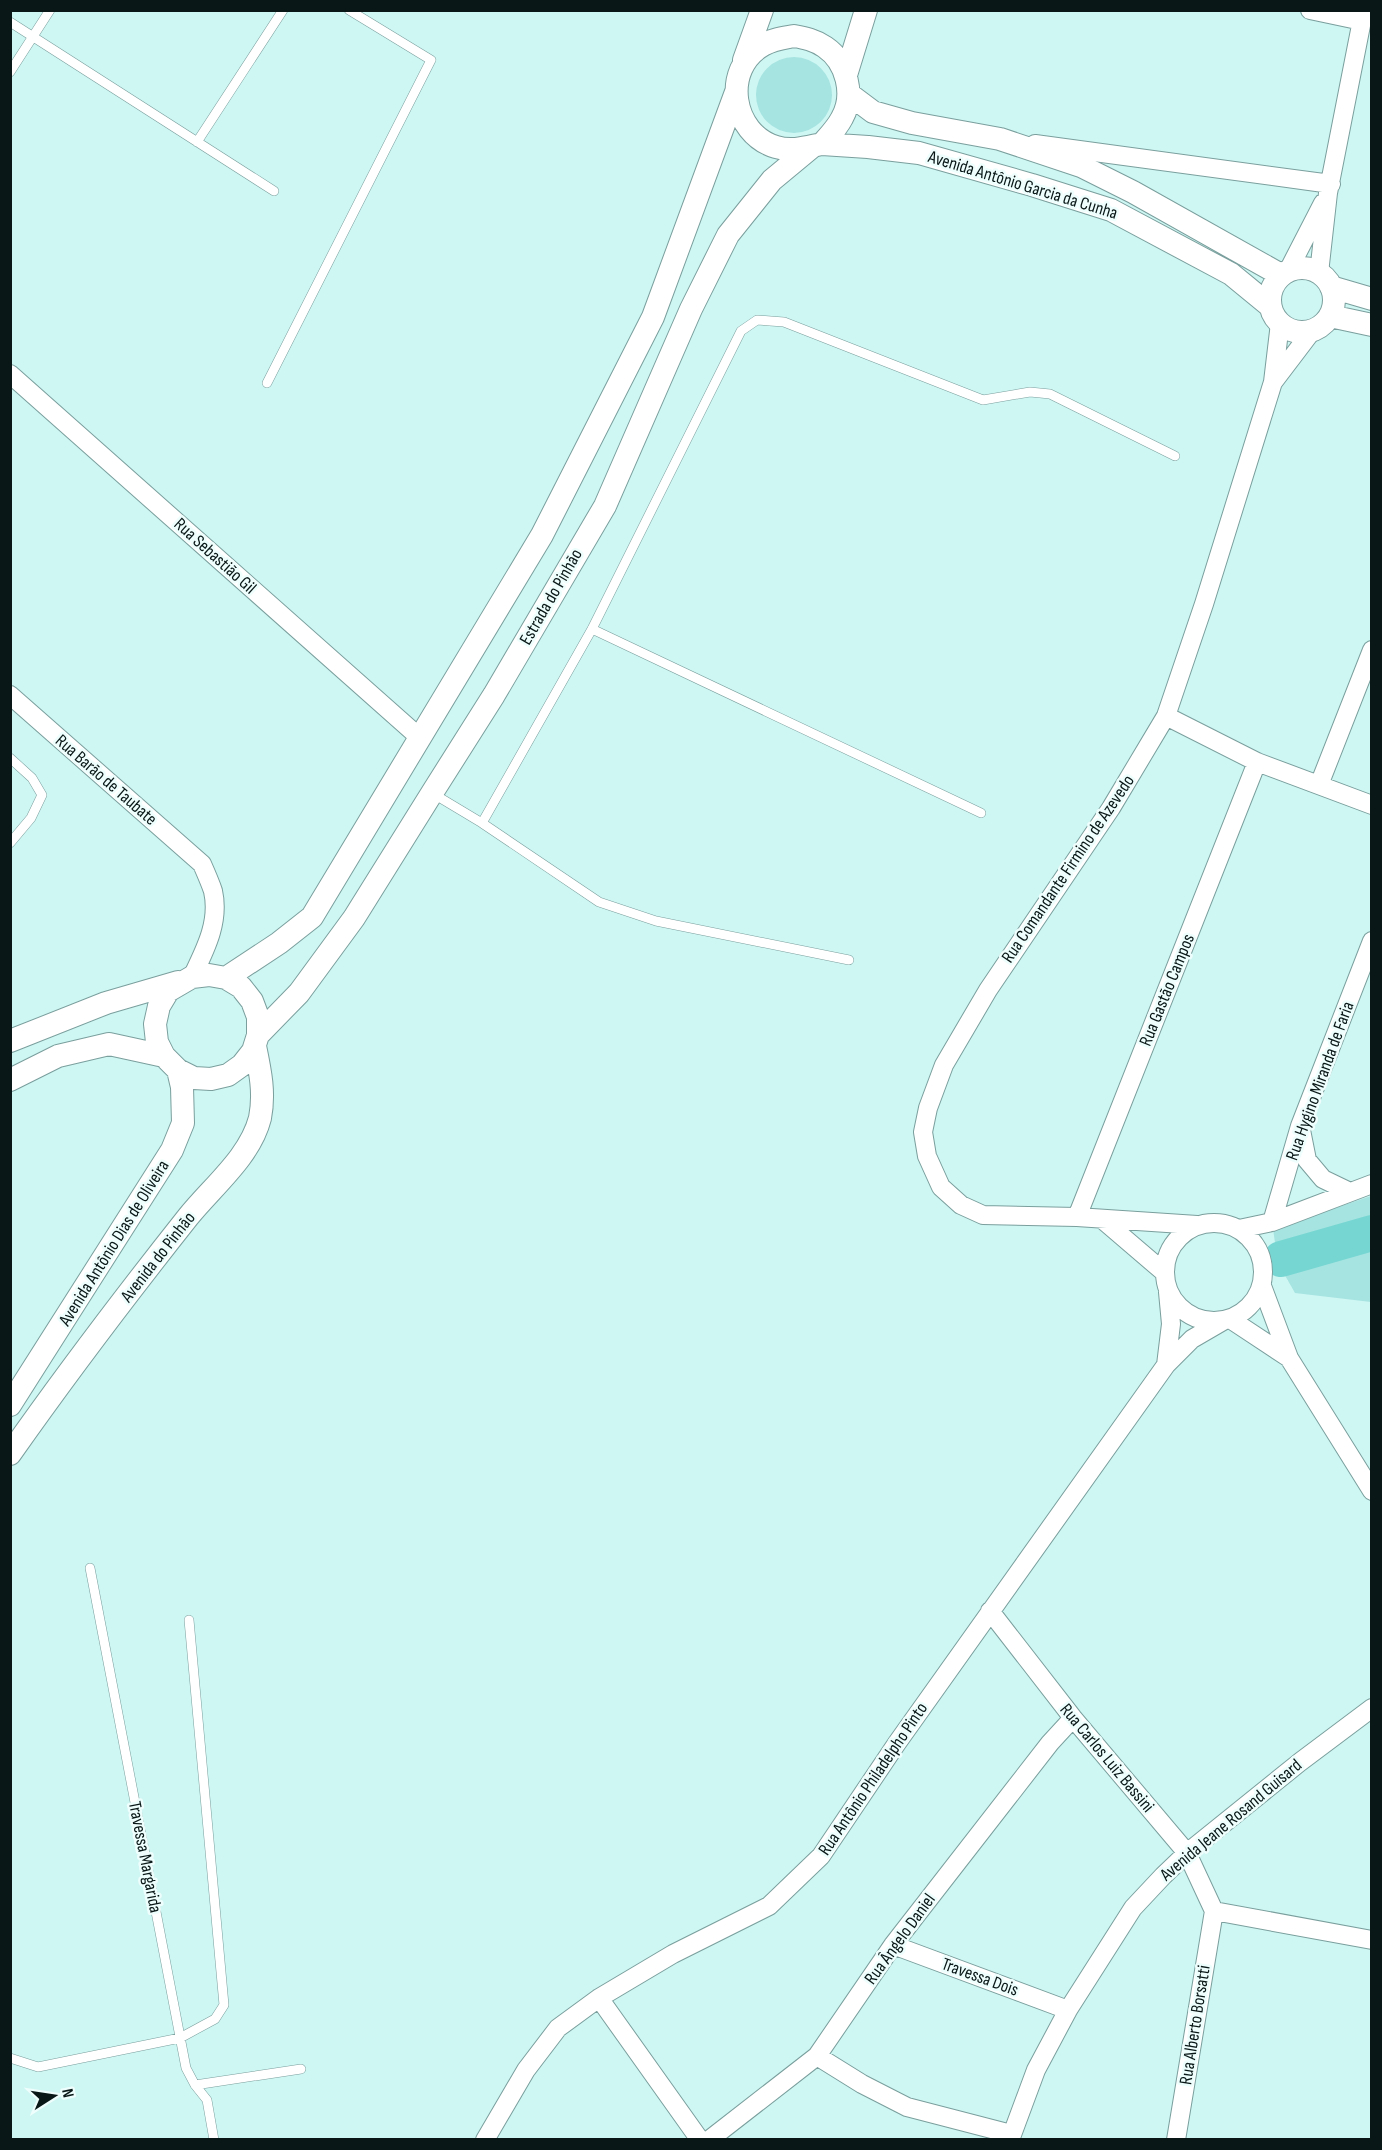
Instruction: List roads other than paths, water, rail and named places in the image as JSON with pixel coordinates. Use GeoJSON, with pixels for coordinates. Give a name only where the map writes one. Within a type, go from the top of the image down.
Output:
{"type":"FeatureCollection","features":[{"type":"Feature","properties":{"kind":"street"},"geometry":{"type":"LineString","coordinates":[[226,978],[279,943],[312,917],[542,535],[653,317],[762,10]]}},
{"type":"Feature","properties":{"kind":"street"},"geometry":{"type":"LineString","coordinates":[[847,85],[838,60],[826,47],[811,39],[794,36],[776,39],[761,46],[748,57],[738,82],[738,110],[747,126],[760,139],[776,147],[795,150],[817,145],[843,117],[847,85],[866,10]]}},
{"type":"Feature","properties":{"kind":"street"},"geometry":{"type":"LineString","coordinates":[[1273,382],[1312,331],[1330,316],[1334,302],[1325,280],[1330,189],[1363,16],[1310,10]]}},
{"type":"Feature","properties":{"kind":"street","name":"Avenida Antônio Garcia da Cunha"},"geometry":{"type":"LineString","coordinates":[[847,85],[873,112],[912,123],[1000,139],[1081,166],[1284,273]]}},
{"type":"Feature","properties":{"kind":"street"},"geometry":{"type":"LineString","coordinates":[[1000,139],[1330,189]]}},
{"type":"Feature","properties":{"kind":"street","name":"Avenida Antônio Garcia da Cunha"},"geometry":{"type":"LineString","coordinates":[[817,145],[868,147],[919,153],[1032,184],[1111,210],[1231,274],[1275,315]]}},
{"type":"Feature","properties":{"kind":"street","name":"Estrada do Pinhão"},"geometry":{"type":"LineString","coordinates":[[256,1040],[299,993],[354,918],[494,695],[605,506],[691,309],[728,235],[772,180],[817,145]]}},
{"type":"Feature","properties":{"kind":"street"},"geometry":{"type":"LineString","coordinates":[[1273,382],[1275,315],[1270,294],[1330,189]]}},
{"type":"Feature","properties":{"kind":"street"},"geometry":{"type":"LineString","coordinates":[[1284,273],[1302,268],[1371,299]]}},
{"type":"Feature","properties":{"kind":"street"},"geometry":{"type":"LineString","coordinates":[[1275,315],[1294,332],[1312,331]]}},
{"type":"Feature","properties":{"kind":"street"},"geometry":{"type":"LineString","coordinates":[[1330,316],[1371,325]]}},
{"type":"Feature","properties":{"kind":"street","name":"Rua Sebastião Gil"},"geometry":{"type":"LineString","coordinates":[[10,374],[419,737]]}},
{"type":"Feature","properties":{"kind":"street","name":"Rua Comandante Firmino de Azevedo"},"geometry":{"type":"LineString","coordinates":[[1197,1225],[1077,1217],[983,1215],[961,1205],[941,1187],[927,1156],[923,1132],[928,1108],[944,1065],[988,990],[1112,808],[1166,716],[1204,604],[1273,382]]}},
{"type":"Feature","properties":{"kind":"street"},"geometry":{"type":"LineString","coordinates":[[1319,785],[1371,650]]}},
{"type":"Feature","properties":{"kind":"street","name":"Rua Barão de Taubate"},"geometry":{"type":"LineString","coordinates":[[10,695],[202,864],[213,891],[215,912],[209,943],[187,979]]}},
{"type":"Feature","properties":{"kind":"street"},"geometry":{"type":"LineString","coordinates":[[1166,716],[1257,762],[1371,805]]}},
{"type":"Feature","properties":{"kind":"street","name":"Rua Gastão Campos"},"geometry":{"type":"LineString","coordinates":[[1077,1217],[1257,762]]}},
{"type":"Feature","properties":{"kind":"street","name":"Rua Hygino Miranda de Faria"},"geometry":{"type":"LineString","coordinates":[[1272,1222],[1300,1126],[1371,941]]}},
{"type":"Feature","properties":{"kind":"street"},"geometry":{"type":"LineString","coordinates":[[10,1041],[106,1003],[187,979],[209,975],[226,978],[241,987],[252,1001],[258,1017],[253,1051],[242,1065],[228,1075],[211,1079],[194,1078],[171,1063],[110,1044],[58,1056],[10,1080]]}},
{"type":"Feature","properties":{"kind":"street"},"geometry":{"type":"LineString","coordinates":[[171,1063],[157,1042],[155,1024],[159,1006],[168,991],[187,979]]}},
{"type":"Feature","properties":{"kind":"street","name":"Avenida do Pinhão"},"geometry":{"type":"LineString","coordinates":[[10,1454],[44,1405],[189,1216],[246,1150],[260,1119],[263,1088],[256,1040]]}},
{"type":"Feature","properties":{"kind":"street","name":"Avenida Antônio Dias de Oliveira"},"geometry":{"type":"LineString","coordinates":[[10,1405],[172,1150],[183,1123],[182,1087],[171,1063]]}},
{"type":"Feature","properties":{"kind":"street"},"geometry":{"type":"LineString","coordinates":[[1300,1126],[1307,1160],[1323,1179],[1350,1192]]}},
{"type":"Feature","properties":{"kind":"street"},"geometry":{"type":"LineString","coordinates":[[1239,1229],[1272,1222],[1371,1184]]}},
{"type":"Feature","properties":{"kind":"street"},"geometry":{"type":"LineString","coordinates":[[1103,1220],[1166,1281],[1174,1301],[1195,1318],[1209,1321],[1226,1320],[1247,1309],[1256,1299],[1262,1286],[1264,1270],[1260,1254],[1252,1239],[1226,1223],[1211,1222],[1197,1225],[1173,1244],[1167,1258],[1166,1281],[1171,1324],[1166,1365]]}},
{"type":"Feature","properties":{"kind":"street"},"geometry":{"type":"LineString","coordinates":[[1262,1286],[1289,1358],[1371,1491]]}},
{"type":"Feature","properties":{"kind":"street"},"geometry":{"type":"LineString","coordinates":[[1226,1320],[1289,1358]]}},
{"type":"Feature","properties":{"kind":"street","name":"Rua Antônio Philadelpho Pinto"},"geometry":{"type":"LineString","coordinates":[[485,2139],[526,2070],[558,2028],[599,1998],[673,1954],[769,1906],[821,1857],[897,1743],[1166,1365],[1192,1339],[1226,1320]]}},
{"type":"Feature","properties":{"kind":"street","name":"Rua Carlos Luiz Bassini"},"geometry":{"type":"LineString","coordinates":[[990,1611],[1073,1718],[1187,1853],[1214,1911]]}},
{"type":"Feature","properties":{"kind":"street","name":"Avenida Jeane Rosand Guisard"},"geometry":{"type":"LineString","coordinates":[[1011,2137],[1036,2070],[1068,2010],[1134,1908],[1187,1853],[1371,1708]]}},
{"type":"Feature","properties":{"kind":"street","name":"Rua Ângelo Daniel"},"geometry":{"type":"LineString","coordinates":[[709,2139],[817,2056],[893,1945],[1050,1743],[1073,1718]]}},
{"type":"Feature","properties":{"kind":"street"},"geometry":{"type":"LineString","coordinates":[[1214,1911],[1371,1940]]}},
{"type":"Feature","properties":{"kind":"street","name":"Rua Alberto Borsatti"},"geometry":{"type":"LineString","coordinates":[[1176,2139],[1214,1911]]}},
{"type":"Feature","properties":{"kind":"street","name":"Travessa Dois"},"geometry":{"type":"LineString","coordinates":[[893,1945],[1068,2010]]}},
{"type":"Feature","properties":{"kind":"street"},"geometry":{"type":"LineString","coordinates":[[599,1998],[700,2139]]}},
{"type":"Feature","properties":{"kind":"street"},"geometry":{"type":"LineString","coordinates":[[817,2056],[862,2084],[907,2107],[1011,2137]]}},
{"type":"Feature","properties":{"kind":"lane"},"geometry":{"type":"LineString","coordinates":[[10,72],[50,10]]}},
{"type":"Feature","properties":{"kind":"lane"},"geometry":{"type":"LineString","coordinates":[[197,142],[283,10]]}},
{"type":"Feature","properties":{"kind":"lane"},"geometry":{"type":"LineString","coordinates":[[267,383],[431,60],[349,10]]}},
{"type":"Feature","properties":{"kind":"lane"},"geometry":{"type":"LineString","coordinates":[[10,22],[274,191]]}},
{"type":"Feature","properties":{"kind":"lane"},"geometry":{"type":"LineString","coordinates":[[482,823],[592,629],[741,331],[758,320],[784,322],[983,400],[1030,392],[1050,394],[1175,456]]}},
{"type":"Feature","properties":{"kind":"lane"},"geometry":{"type":"LineString","coordinates":[[592,629],[981,813]]}},
{"type":"Feature","properties":{"kind":"lane"},"geometry":{"type":"LineString","coordinates":[[10,758],[32,778],[42,795],[31,818],[10,843]]}},
{"type":"Feature","properties":{"kind":"lane"},"geometry":{"type":"LineString","coordinates":[[432,793],[482,823],[600,902],[656,921],[849,960]]}},
{"type":"Feature","properties":{"kind":"lane","name":"Travessa Margarida"},"geometry":{"type":"LineString","coordinates":[[90,1568],[186,2068],[195,2085],[207,2100],[214,2139]]}},
{"type":"Feature","properties":{"kind":"lane"},"geometry":{"type":"LineString","coordinates":[[10,2058],[38,2067],[180,2038],[215,2019],[224,2005],[189,1620]]}},
{"type":"Feature","properties":{"kind":"lane"},"geometry":{"type":"LineString","coordinates":[[195,2085],[301,2069]]}},
{"type":"Feature","properties":{"kind":"waterway"},"geometry":{"type":"LineString","coordinates":[[1281,1259],[1372,1233]]}}]}
